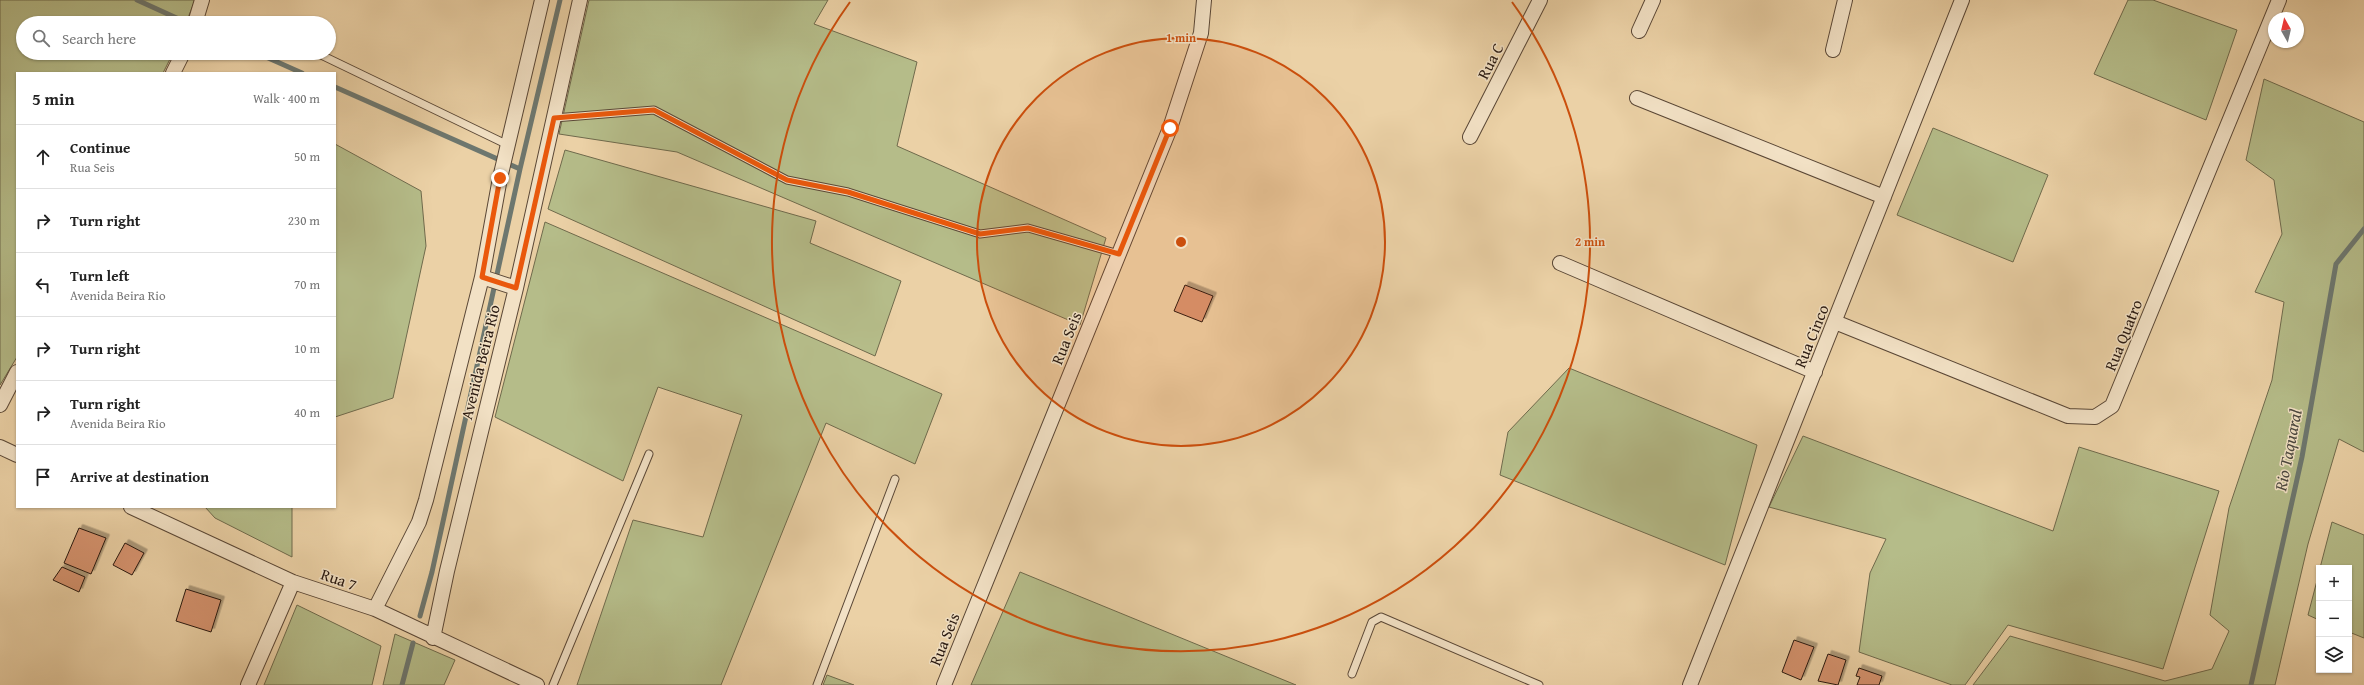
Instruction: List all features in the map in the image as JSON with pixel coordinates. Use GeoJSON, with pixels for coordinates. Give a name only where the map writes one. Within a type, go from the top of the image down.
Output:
{"type":"FeatureCollection","features":[{"type":"Feature","properties":{"kind":"street"},"geometry":{"type":"LineString","coordinates":[[197,16],[202,0]]}},
{"type":"Feature","properties":{"kind":"street","name":"Avenida Beira Rio"},"geometry":{"type":"LineString","coordinates":[[375,609],[419,522],[426,500],[485,278],[502,170],[542,0]]}},
{"type":"Feature","properties":{"kind":"street","name":"Avenida Beira Rio"},"geometry":{"type":"LineString","coordinates":[[433,638],[509,286],[554,118],[580,0]]}},
{"type":"Feature","properties":{"kind":"street","name":"Rua Seis"},"geometry":{"type":"LineString","coordinates":[[944,685],[1170,128],[1201,33],[1204,0]]}},
{"type":"Feature","properties":{"kind":"street","name":"Rua C"},"geometry":{"type":"LineString","coordinates":[[1470,137],[1540,0]]}},
{"type":"Feature","properties":{"kind":"street"},"geometry":{"type":"LineString","coordinates":[[1639,31],[1653,0]]}},
{"type":"Feature","properties":{"kind":"street"},"geometry":{"type":"LineString","coordinates":[[1833,50],[1845,0]]}},
{"type":"Feature","properties":{"kind":"street","name":"Rua Cinco"},"geometry":{"type":"LineString","coordinates":[[1690,685],[1962,0]]}},
{"type":"Feature","properties":{"kind":"street","name":"Rua Quatro"},"geometry":{"type":"LineString","coordinates":[[1835,322],[2068,416],[2095,417],[2112,406],[2279,0]]}},
{"type":"Feature","properties":{"kind":"street"},"geometry":{"type":"LineString","coordinates":[[174,72],[180,60]]}},
{"type":"Feature","properties":{"kind":"street"},"geometry":{"type":"LineString","coordinates":[[1637,98],[1884,197]]}},
{"type":"Feature","properties":{"kind":"street"},"geometry":{"type":"LineString","coordinates":[[1560,263],[1815,372]]}},
{"type":"Feature","properties":{"kind":"street"},"geometry":{"type":"LineString","coordinates":[[485,278],[509,286]]}},
{"type":"Feature","properties":{"kind":"street"},"geometry":{"type":"LineString","coordinates":[[0,405],[16,374]]}},
{"type":"Feature","properties":{"kind":"street"},"geometry":{"type":"LineString","coordinates":[[0,447],[16,455]]}},
{"type":"Feature","properties":{"kind":"street","name":"Rua 7"},"geometry":{"type":"LineString","coordinates":[[133,508],[293,582],[375,609],[433,638],[537,685]]}},
{"type":"Feature","properties":{"kind":"street"},"geometry":{"type":"LineString","coordinates":[[248,685],[293,582]]}},
{"type":"Feature","properties":{"kind":"lane"},"geometry":{"type":"LineString","coordinates":[[331,60],[507,150]]}},
{"type":"Feature","properties":{"kind":"lane"},"geometry":{"type":"LineString","coordinates":[[554,118],[654,110],[787,180],[848,192],[980,234],[1028,228],[1119,254]]}},
{"type":"Feature","properties":{"kind":"lane"},"geometry":{"type":"LineString","coordinates":[[553,685],[649,454]]}},
{"type":"Feature","properties":{"kind":"lane"},"geometry":{"type":"LineString","coordinates":[[817,685],[895,479]]}},
{"type":"Feature","properties":{"kind":"lane"},"geometry":{"type":"LineString","coordinates":[[1352,674],[1372,622],[1381,617],[1539,685]]}},
{"type":"Feature","properties":{"kind":"green space"},"geometry":{"type":"Polygon","coordinates":[[[0,0],[195,0],[189,16],[16,16],[16,60],[170,60],[164,72],[16,72],[16,359],[0,385],[0,0]]]}},
{"type":"Feature","properties":{"kind":"green space"},"geometry":{"type":"Polygon","coordinates":[[[589,0],[828,0],[814,24],[917,62],[897,146],[1106,238],[1080,325],[677,152],[559,134],[589,0]]]}},
{"type":"Feature","properties":{"kind":"green space"},"geometry":{"type":"Polygon","coordinates":[[[2128,0],[2153,0],[2237,30],[2206,120],[2094,74],[2128,0]]]}},
{"type":"Feature","properties":{"kind":"green space"},"geometry":{"type":"Polygon","coordinates":[[[2264,79],[2364,122],[2364,452],[2339,439],[2308,544],[2275,685],[1973,685],[2010,636],[2165,681],[2212,669],[2229,631],[2210,615],[2229,508],[2272,380],[2284,302],[2255,292],[2282,234],[2274,180],[2246,160],[2264,79]]]}},
{"type":"Feature","properties":{"kind":"green space"},"geometry":{"type":"Polygon","coordinates":[[[1933,128],[2048,175],[2013,262],[1897,215],[1933,128]]]}},
{"type":"Feature","properties":{"kind":"green space"},"geometry":{"type":"Polygon","coordinates":[[[336,145],[421,191],[426,246],[393,398],[336,417],[336,145]]]}},
{"type":"Feature","properties":{"kind":"green space"},"geometry":{"type":"Polygon","coordinates":[[[565,150],[816,221],[810,243],[901,281],[875,356],[548,209],[565,150]]]}},
{"type":"Feature","properties":{"kind":"green space"},"geometry":{"type":"Polygon","coordinates":[[[545,222],[942,394],[915,464],[826,423],[721,685],[577,685],[633,520],[703,537],[742,415],[658,387],[623,481],[495,417],[545,222]]]}},
{"type":"Feature","properties":{"kind":"green space"},"geometry":{"type":"Polygon","coordinates":[[[1569,368],[1757,445],[1725,565],[1500,475],[1508,432],[1569,368]]]}},
{"type":"Feature","properties":{"kind":"green space"},"geometry":{"type":"Polygon","coordinates":[[[1803,436],[2053,531],[2079,447],[2219,491],[2163,669],[2008,625],[1965,685],[1952,685],[1859,652],[1870,573],[1886,539],[1769,507],[1803,436]]]}},
{"type":"Feature","properties":{"kind":"green space"},"geometry":{"type":"Polygon","coordinates":[[[206,508],[292,508],[292,557],[215,518],[206,508]]]}},
{"type":"Feature","properties":{"kind":"green space"},"geometry":{"type":"Polygon","coordinates":[[[2332,522],[2364,535],[2364,638],[2352,633],[2352,565],[2321,565],[2332,522]]]}},
{"type":"Feature","properties":{"kind":"green space"},"geometry":{"type":"Polygon","coordinates":[[[1020,572],[1296,685],[971,685],[1020,572]]]}},
{"type":"Feature","properties":{"kind":"green space"},"geometry":{"type":"Polygon","coordinates":[[[2316,584],[2316,619],[2308,615],[2316,584]]]}},
{"type":"Feature","properties":{"kind":"green space"},"geometry":{"type":"Polygon","coordinates":[[[297,605],[381,646],[372,685],[264,685],[297,605]]]}},
{"type":"Feature","properties":{"kind":"green space"},"geometry":{"type":"Polygon","coordinates":[[[395,634],[455,660],[444,685],[383,685],[395,634]]]}},
{"type":"Feature","properties":{"kind":"green space"},"geometry":{"type":"Polygon","coordinates":[[[827,675],[854,685],[823,685],[827,675]]]}},
{"type":"Feature","properties":{"kind":"building"},"geometry":{"type":"Polygon","coordinates":[[[1185,285],[1213,296],[1202,322],[1174,311],[1185,285]]]}},
{"type":"Feature","properties":{"kind":"building"},"geometry":{"type":"Polygon","coordinates":[[[79,528],[106,538],[91,574],[64,563],[79,528]]]}},
{"type":"Feature","properties":{"kind":"building"},"geometry":{"type":"Polygon","coordinates":[[[125,543],[144,553],[132,575],[113,565],[125,543]]]}},
{"type":"Feature","properties":{"kind":"building"},"geometry":{"type":"Polygon","coordinates":[[[62,567],[85,577],[79,592],[53,580],[62,567]]]}},
{"type":"Feature","properties":{"kind":"building"},"geometry":{"type":"Polygon","coordinates":[[[186,589],[221,600],[211,632],[176,621],[186,589]]]}},
{"type":"Feature","properties":{"kind":"building"},"geometry":{"type":"Polygon","coordinates":[[[1794,640],[1814,647],[1801,680],[1782,672],[1794,640]]]}},
{"type":"Feature","properties":{"kind":"building"},"geometry":{"type":"Polygon","coordinates":[[[1828,654],[1846,660],[1838,685],[1818,681],[1828,654]]]}},
{"type":"Feature","properties":{"kind":"building"},"geometry":{"type":"Polygon","coordinates":[[[1859,668],[1882,676],[1879,685],[1857,685],[1860,677],[1856,676],[1859,668]]]}},
{"type":"Feature","properties":{"kind":"waterway"},"geometry":{"type":"LineString","coordinates":[[137,0],[172,16]]}},
{"type":"Feature","properties":{"kind":"waterway"},"geometry":{"type":"LineString","coordinates":[[520,169],[560,0]]}},
{"type":"Feature","properties":{"kind":"waterway"},"geometry":{"type":"LineString","coordinates":[[273,60],[300,72]]}},
{"type":"Feature","properties":{"kind":"waterway"},"geometry":{"type":"LineString","coordinates":[[336,87],[520,169],[432,572],[420,616]]}},
{"type":"Feature","properties":{"kind":"waterway","name":"Rio Taquaral"},"geometry":{"type":"LineString","coordinates":[[2251,685],[2302,457],[2336,264],[2364,229]]}},
{"type":"Feature","properties":{"kind":"waterway"},"geometry":{"type":"LineString","coordinates":[[402,685],[413,643]]}},
{"type":"Feature","properties":{"kind":"route"},"geometry":{"type":"LineString","coordinates":[[500,178],[482,277],[487,280],[516,288],[554,118],[654,110],[787,180],[848,192],[980,234],[1028,228],[1119,254],[1170,128]]}}]}
